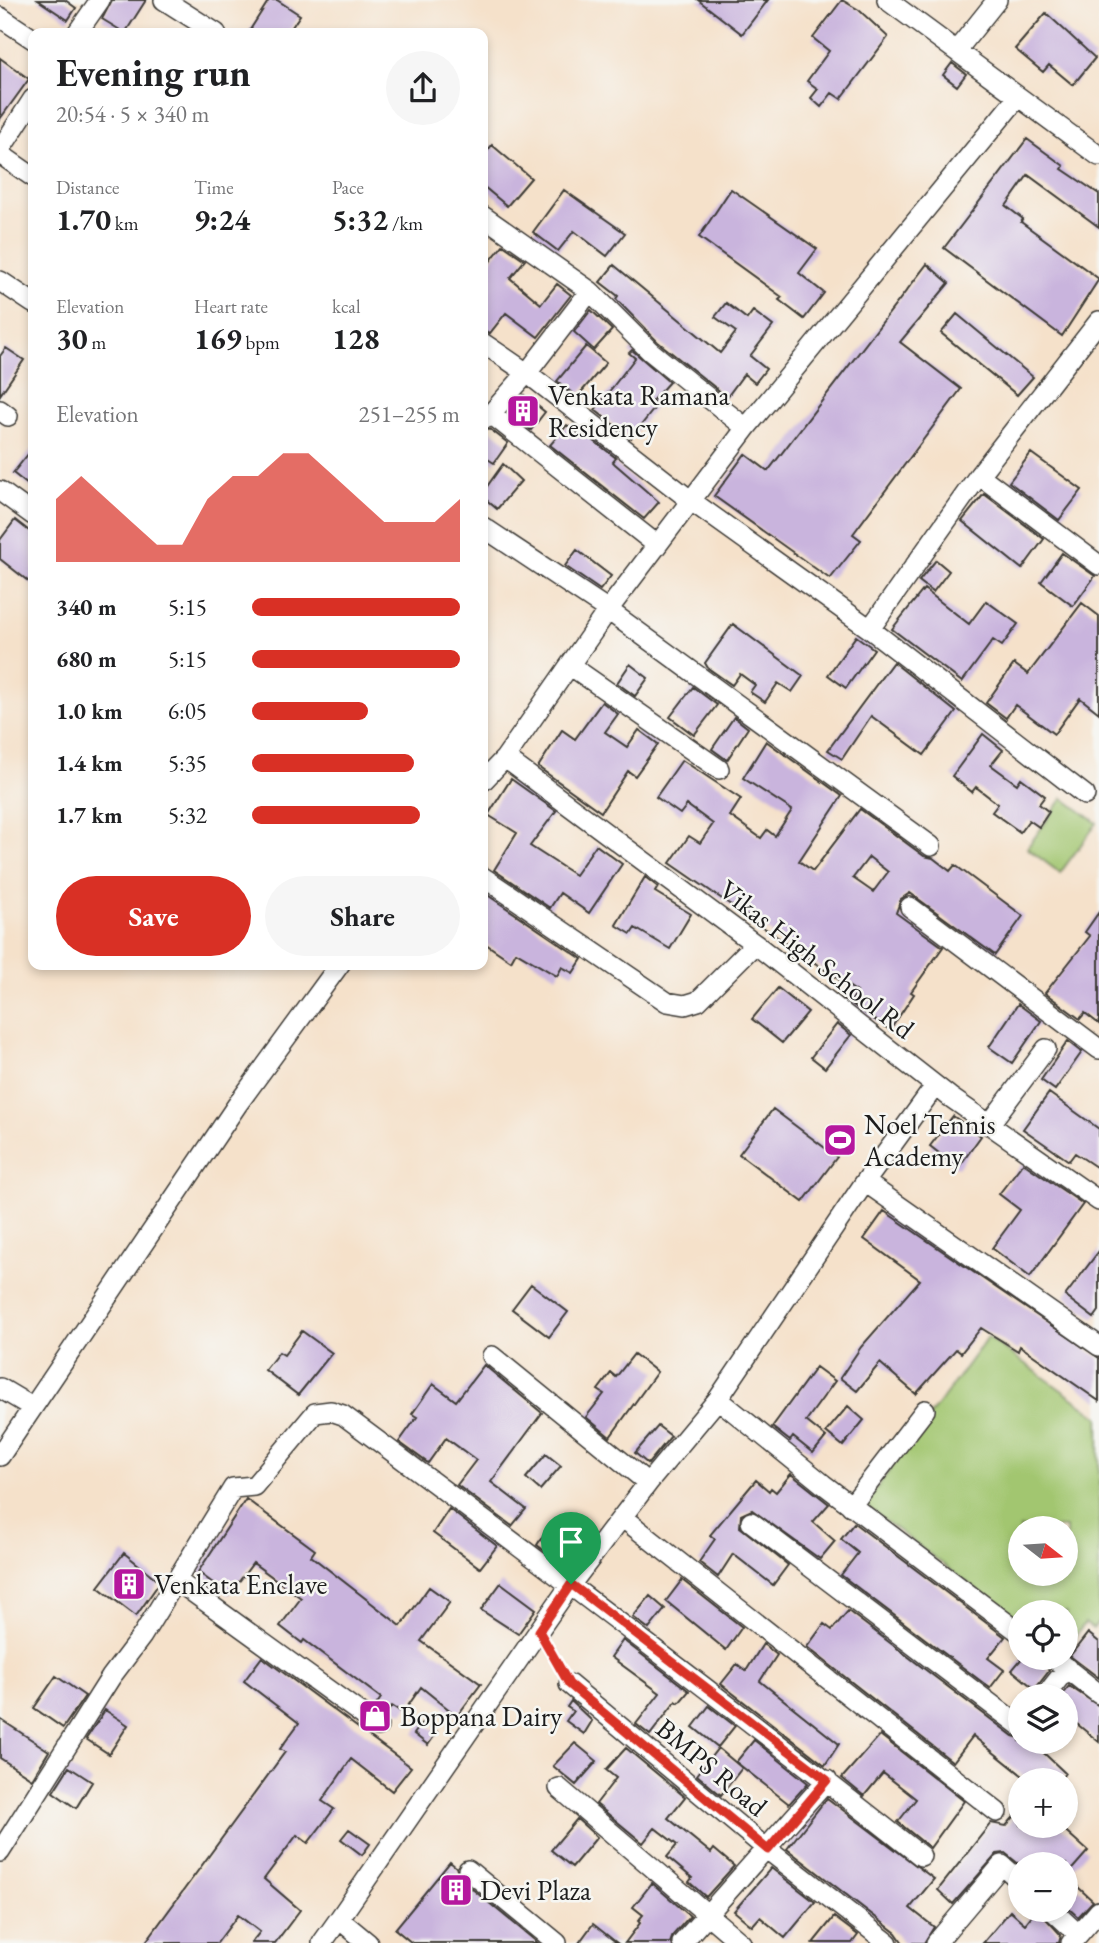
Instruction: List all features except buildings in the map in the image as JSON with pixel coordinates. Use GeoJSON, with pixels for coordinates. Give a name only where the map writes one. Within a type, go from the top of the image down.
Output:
{"type":"FeatureCollection","features":[{"type":"Feature","properties":{"kind":"street"},"geometry":{"type":"LineString","coordinates":[[80,28],[100,0]]}},
{"type":"Feature","properties":{"kind":"street"},"geometry":{"type":"LineString","coordinates":[[164,0],[208,28]]}},
{"type":"Feature","properties":{"kind":"street"},"geometry":{"type":"LineString","coordinates":[[887,0],[1099,156]]}},
{"type":"Feature","properties":{"kind":"street"},"geometry":{"type":"LineString","coordinates":[[957,50],[998,0]]}},
{"type":"Feature","properties":{"kind":"street"},"geometry":{"type":"LineString","coordinates":[[0,17],[28,36]]}},
{"type":"Feature","properties":{"kind":"street"},"geometry":{"type":"LineString","coordinates":[[488,776],[505,758],[608,610],[746,428],[1017,98]]}},
{"type":"Feature","properties":{"kind":"street"},"geometry":{"type":"LineString","coordinates":[[28,107],[0,152],[28,173]]}},
{"type":"Feature","properties":{"kind":"street"},"geometry":{"type":"LineString","coordinates":[[488,220],[590,291],[650,351],[746,428]]}},
{"type":"Feature","properties":{"kind":"street"},"geometry":{"type":"LineString","coordinates":[[0,281],[28,300]]}},
{"type":"Feature","properties":{"kind":"street"},"geometry":{"type":"LineString","coordinates":[[590,291],[527,373],[489,416],[657,545]]}},
{"type":"Feature","properties":{"kind":"street"},"geometry":{"type":"LineString","coordinates":[[870,629],[979,475],[1099,321]]}},
{"type":"Feature","properties":{"kind":"street"},"geometry":{"type":"LineString","coordinates":[[488,346],[527,373],[690,500],[870,629],[1085,795]]}},
{"type":"Feature","properties":{"kind":"street"},"geometry":{"type":"LineString","coordinates":[[979,475],[1099,565]]}},
{"type":"Feature","properties":{"kind":"street"},"geometry":{"type":"LineString","coordinates":[[0,491],[28,511]]}},
{"type":"Feature","properties":{"kind":"street"},"geometry":{"type":"LineString","coordinates":[[488,530],[608,610],[931,846]]}},
{"type":"Feature","properties":{"kind":"street"},"geometry":{"type":"LineString","coordinates":[[570,666],[719,769]]}},
{"type":"Feature","properties":{"kind":"street","name":"Vikas High School Rd"},"geometry":{"type":"LineString","coordinates":[[505,758],[755,944],[935,1086],[1099,1200]]}},
{"type":"Feature","properties":{"kind":"street"},"geometry":{"type":"LineString","coordinates":[[488,880],[667,1002],[685,1005],[698,1001],[755,944]]}},
{"type":"Feature","properties":{"kind":"street"},"geometry":{"type":"LineString","coordinates":[[910,907],[1099,1049]]}},
{"type":"Feature","properties":{"kind":"street"},"geometry":{"type":"LineString","coordinates":[[0,1456],[237,1105],[334,970]]}},
{"type":"Feature","properties":{"kind":"street"},"geometry":{"type":"LineString","coordinates":[[989,1125],[1046,1049]]}},
{"type":"Feature","properties":{"kind":"street"},"geometry":{"type":"LineString","coordinates":[[322,1943],[571,1584],[648,1483],[718,1399],[865,1182],[935,1086]]}},
{"type":"Feature","properties":{"kind":"street"},"geometry":{"type":"LineString","coordinates":[[865,1182],[1099,1346]]}},
{"type":"Feature","properties":{"kind":"street"},"geometry":{"type":"LineString","coordinates":[[492,1356],[648,1483]]}},
{"type":"Feature","properties":{"kind":"street"},"geometry":{"type":"LineString","coordinates":[[0,1388],[32,1407]]}},
{"type":"Feature","properties":{"kind":"street"},"geometry":{"type":"LineString","coordinates":[[718,1399],[851,1506],[1008,1624]]}},
{"type":"Feature","properties":{"kind":"street"},"geometry":{"type":"LineString","coordinates":[[851,1506],[925,1410]]}},
{"type":"Feature","properties":{"kind":"street"},"geometry":{"type":"LineString","coordinates":[[0,1852],[233,1488],[254,1486],[315,1413],[331,1411],[343,1415],[571,1584],[827,1780],[921,1856]]}},
{"type":"Feature","properties":{"kind":"street"},"geometry":{"type":"LineString","coordinates":[[622,1518],[997,1812]]}},
{"type":"Feature","properties":{"kind":"street"},"geometry":{"type":"LineString","coordinates":[[751,1522],[1008,1717]]}},
{"type":"Feature","properties":{"kind":"street"},"geometry":{"type":"LineString","coordinates":[[176,1580],[379,1726]]}},
{"type":"Feature","properties":{"kind":"street"},"geometry":{"type":"LineString","coordinates":[[1068,1670],[1099,1694]]}},
{"type":"Feature","properties":{"kind":"street","name":"BMPS Road"},"geometry":{"type":"LineString","coordinates":[[569,1684],[768,1850],[888,1943]]}},
{"type":"Feature","properties":{"kind":"street"},"geometry":{"type":"LineString","coordinates":[[681,1943],[768,1850],[827,1780]]}},
{"type":"Feature","properties":{"kind":"street"},"geometry":{"type":"LineString","coordinates":[[559,1788],[741,1943]]}},
{"type":"Feature","properties":{"kind":"street"},"geometry":{"type":"LineString","coordinates":[[936,1943],[1002,1864],[1008,1870]]}},
{"type":"Feature","properties":{"kind":"street"},"geometry":{"type":"LineString","coordinates":[[468,1870],[557,1943]]}},
{"type":"Feature","properties":{"kind":"street"},"geometry":{"type":"LineString","coordinates":[[1061,1922],[1075,1939],[1099,1911]]}},
{"type":"Feature","properties":{"kind":"street"},"geometry":{"type":"LineString","coordinates":[[339,1919],[368,1943]]}},
{"type":"Feature","properties":{"kind":"path"},"geometry":{"type":"LineString","coordinates":[[539,1631],[569,1684]]}},
{"type":"Feature","properties":{"kind":"green space"},"geometry":{"type":"Polygon","coordinates":[[[1063,798],[1097,823],[1060,873],[1027,848],[1063,798]]]}},
{"type":"Feature","properties":{"kind":"green space"},"geometry":{"type":"Polygon","coordinates":[[[988,1337],[1099,1417],[1099,1621],[1093,1629],[1085,1623],[1078,1633],[1078,1600],[1008,1600],[1008,1613],[864,1505],[988,1337]]]}},
{"type":"Feature","properties":{"kind":"place","name":"Venkata Ramana Residency"},"geometry":{"type":"Point","coordinates":[523,411]}},
{"type":"Feature","properties":{"kind":"place","name":"Noel Tennis Academy"},"geometry":{"type":"Point","coordinates":[840,1140]}},
{"type":"Feature","properties":{"kind":"place","name":"Venkata Enclave"},"geometry":{"type":"Point","coordinates":[129,1584]}},
{"type":"Feature","properties":{"kind":"place","name":"Boppana Dairy"},"geometry":{"type":"Point","coordinates":[375,1716]}},
{"type":"Feature","properties":{"kind":"place","name":"Devi Plaza"},"geometry":{"type":"Point","coordinates":[456,1890]}},
{"type":"Feature","properties":{"kind":"route"},"geometry":{"type":"LineString","coordinates":[[571,1584],[827,1780],[768,1850],[569,1684],[539,1631],[571,1584]]}}]}
